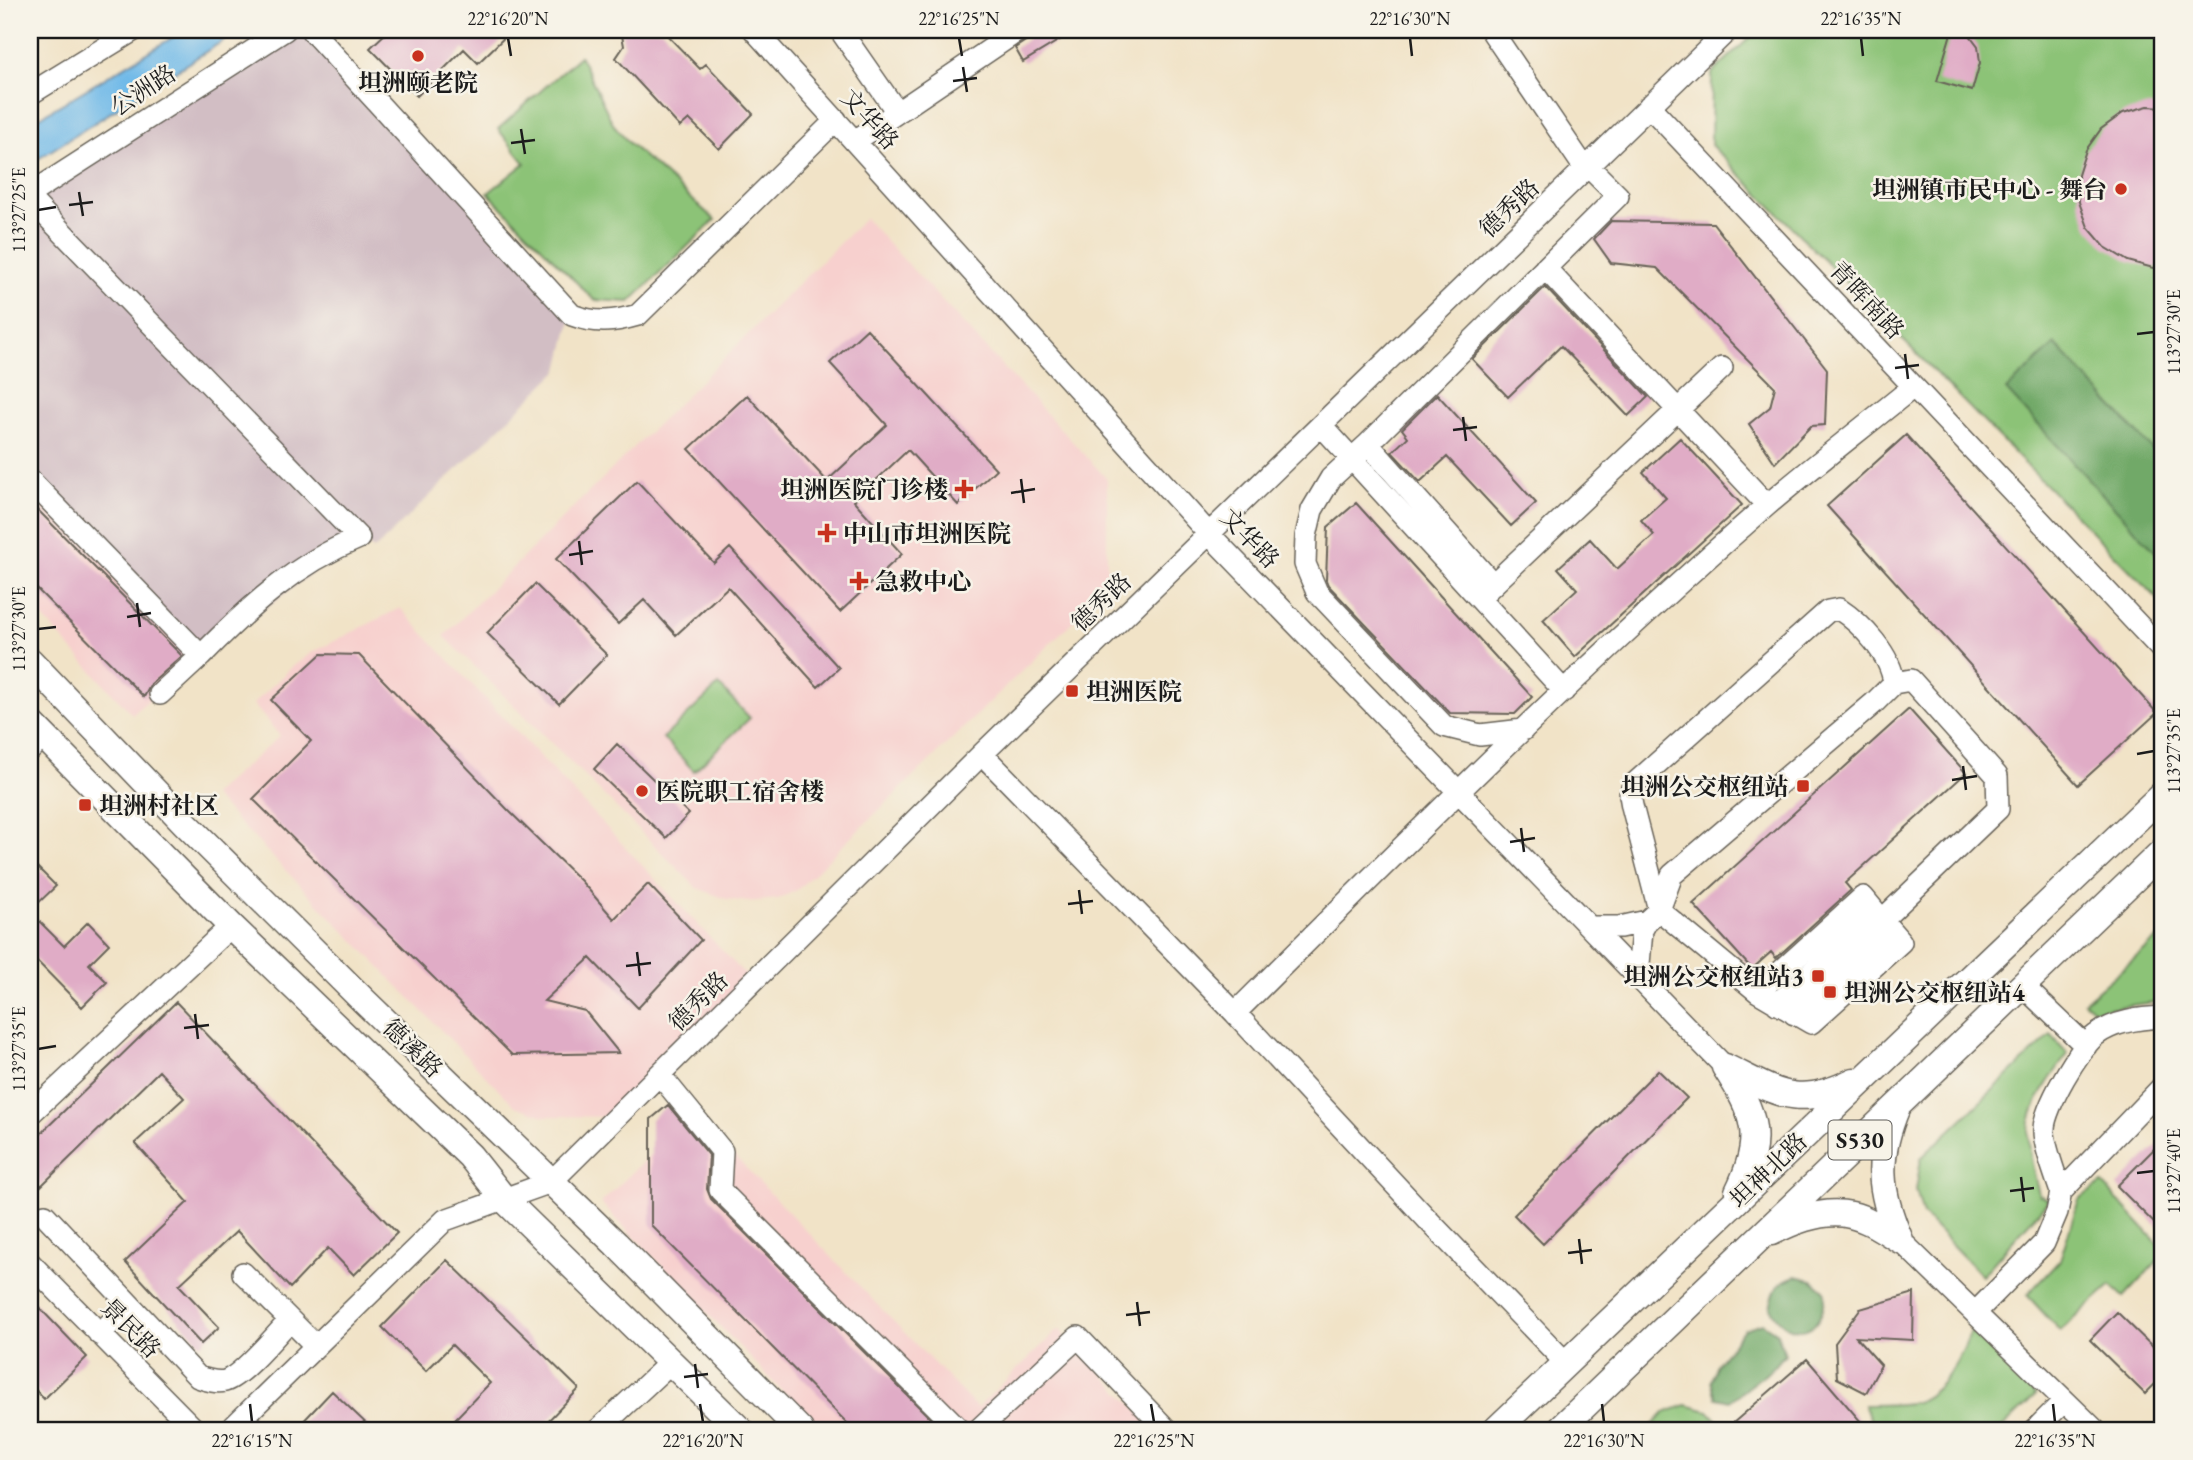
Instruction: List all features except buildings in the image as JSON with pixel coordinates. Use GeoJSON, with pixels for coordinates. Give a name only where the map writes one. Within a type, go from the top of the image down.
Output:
{"type":"FeatureCollection","features":[{"type":"Feature","properties":{"kind":"main road","name":"德溪路"},"geometry":{"type":"LineString","coordinates":[[30,661],[195,832],[617,1244],[800,1430]]}},
{"type":"Feature","properties":{"kind":"main road","name":"德溪路"},"geometry":{"type":"LineString","coordinates":[[34,736],[470,1156],[504,1199],[740,1430]]}},
{"type":"Feature","properties":{"kind":"main road","name":"坦神北路"},"geometry":{"type":"LineString","coordinates":[[1496,1430],[2163,794]]}},
{"type":"Feature","properties":{"kind":"main road","name":"坦神北路"},"geometry":{"type":"LineString","coordinates":[[1559,1430],[1899,1102],[2161,856]]}},
{"type":"Feature","properties":{"kind":"main road"},"geometry":{"type":"LineString","coordinates":[[1725,1067],[1777,1093],[1792,1097],[1809,1097],[1830,1091],[1868,1074]]}},
{"type":"Feature","properties":{"kind":"main road"},"geometry":{"type":"LineString","coordinates":[[1725,1067],[1748,1107],[1755,1140],[1747,1174],[1733,1203]]}},
{"type":"Feature","properties":{"kind":"main road"},"geometry":{"type":"LineString","coordinates":[[1899,1102],[1889,1128],[1881,1184],[1887,1210],[1900,1240]]}},
{"type":"Feature","properties":{"kind":"main road"},"geometry":{"type":"LineString","coordinates":[[1755,1241],[1788,1223],[1827,1214],[1850,1214],[1872,1223],[1900,1240]]}},
{"type":"Feature","properties":{"kind":"street"},"geometry":{"type":"LineString","coordinates":[[30,94],[135,30]]}},
{"type":"Feature","properties":{"kind":"street","name":"公洲路"},"geometry":{"type":"LineString","coordinates":[[30,197],[285,30]]}},
{"type":"Feature","properties":{"kind":"street"},"geometry":{"type":"LineString","coordinates":[[311,30],[572,315],[590,322],[613,321],[638,315],[836,120]]}},
{"type":"Feature","properties":{"kind":"street","name":"文华路"},"geometry":{"type":"LineString","coordinates":[[754,30],[1209,534],[1725,1067]]}},
{"type":"Feature","properties":{"kind":"street"},"geometry":{"type":"LineString","coordinates":[[840,30],[897,112]]}},
{"type":"Feature","properties":{"kind":"street"},"geometry":{"type":"LineString","coordinates":[[855,141],[1019,30]]}},
{"type":"Feature","properties":{"kind":"street"},"geometry":{"type":"LineString","coordinates":[[1491,30],[1587,168],[1618,196],[1331,478],[1312,510],[1306,536],[1305,564],[1317,592],[1444,726],[1480,736],[1523,730]]}},
{"type":"Feature","properties":{"kind":"street","name":"德秀路"},"geometry":{"type":"LineString","coordinates":[[230,1430],[444,1220],[551,1182],[982,754],[1728,30]]}},
{"type":"Feature","properties":{"kind":"street","name":"青晖南路"},"geometry":{"type":"LineString","coordinates":[[1648,106],[2163,651]]}},
{"type":"Feature","properties":{"kind":"street"},"geometry":{"type":"LineString","coordinates":[[30,197],[359,538],[305,566],[265,593],[160,694]]}},
{"type":"Feature","properties":{"kind":"street"},"geometry":{"type":"LineString","coordinates":[[1545,268],[1767,505]]}},
{"type":"Feature","properties":{"kind":"street"},"geometry":{"type":"LineString","coordinates":[[1486,591],[1722,368]]}},
{"type":"Feature","properties":{"kind":"street"},"geometry":{"type":"LineString","coordinates":[[1235,1013],[1458,791],[1564,691],[1767,505],[1913,387]]}},
{"type":"Feature","properties":{"kind":"street"},"geometry":{"type":"LineString","coordinates":[[1321,425],[1360,452],[1486,591],[1564,691]]}},
{"type":"Feature","properties":{"kind":"street"},"geometry":{"type":"LineString","coordinates":[[30,480],[201,656]]}},
{"type":"Feature","properties":{"kind":"street"},"geometry":{"type":"LineString","coordinates":[[1758,992],[1863,897],[1901,942],[1811,1023],[1785,1009],[1758,992],[1653,916],[1630,795],[1633,785],[1828,611],[1839,609],[1850,616],[1892,668],[1894,683]]}},
{"type":"Feature","properties":{"kind":"street"},"geometry":{"type":"LineString","coordinates":[[1641,981],[1642,930],[1653,916],[1672,875],[1894,683],[1911,680],[1997,776],[1998,808],[1882,921],[1785,1009]]}},
{"type":"Feature","properties":{"kind":"street"},"geometry":{"type":"LineString","coordinates":[[982,754],[1235,1013],[1566,1363]]}},
{"type":"Feature","properties":{"kind":"street"},"geometry":{"type":"LineString","coordinates":[[1590,928],[1620,927],[1653,916]]}},
{"type":"Feature","properties":{"kind":"street"},"geometry":{"type":"LineString","coordinates":[[30,1114],[231,926]]}},
{"type":"Feature","properties":{"kind":"street"},"geometry":{"type":"LineString","coordinates":[[2022,985],[2086,1046]]}},
{"type":"Feature","properties":{"kind":"street"},"geometry":{"type":"LineString","coordinates":[[1975,1313],[2044,1243],[2057,1212],[2061,1192],[2043,1129],[2050,1105],[2086,1046],[2096,1035],[2109,1028],[2140,1018],[2163,1017]]}},
{"type":"Feature","properties":{"kind":"street"},"geometry":{"type":"LineString","coordinates":[[660,1076],[722,1151],[720,1190],[960,1430]]}},
{"type":"Feature","properties":{"kind":"street"},"geometry":{"type":"LineString","coordinates":[[2061,1192],[2163,1086]]}},
{"type":"Feature","properties":{"kind":"street"},"geometry":{"type":"LineString","coordinates":[[45,1215],[198,1377],[223,1382],[236,1376],[290,1320]]}},
{"type":"Feature","properties":{"kind":"street"},"geometry":{"type":"LineString","coordinates":[[1900,1240],[2095,1430]]}},
{"type":"Feature","properties":{"kind":"street","name":"景民路"},"geometry":{"type":"LineString","coordinates":[[30,1263],[194,1430]]}},
{"type":"Feature","properties":{"kind":"street"},"geometry":{"type":"LineString","coordinates":[[243,1273],[316,1346]]}},
{"type":"Feature","properties":{"kind":"street"},"geometry":{"type":"LineString","coordinates":[[99,1334],[130,1305]]}},
{"type":"Feature","properties":{"kind":"street"},"geometry":{"type":"LineString","coordinates":[[978,1430],[1078,1338],[1167,1430]]}},
{"type":"Feature","properties":{"kind":"street"},"geometry":{"type":"LineString","coordinates":[[598,1430],[670,1363]]}},
{"type":"Feature","properties":{"kind":"street"},"geometry":{"type":"LineString","coordinates":[[2035,1430],[2064,1401]]}},
{"type":"Feature","properties":{"kind":"shaded area"},"geometry":{"type":"Polygon","coordinates":[[[285,30],[311,30],[572,315],[559,370],[374,550],[359,538],[201,656],[30,480],[30,194],[285,30]]]}},
{"type":"Feature","properties":{"kind":"shaded area","name":"中山市坦洲医院"},"geometry":{"type":"Polygon","coordinates":[[[865,218],[1107,479],[1107,588],[797,890],[778,899],[748,902],[726,899],[697,888],[444,636],[865,218]]]}},
{"type":"Feature","properties":{"kind":"shaded area"},"geometry":{"type":"Polygon","coordinates":[[[30,480],[201,656],[132,714],[30,604],[30,480]]]}},
{"type":"Feature","properties":{"kind":"shaded area"},"geometry":{"type":"Polygon","coordinates":[[[400,608],[753,983],[619,1117],[544,1116],[515,1106],[212,795],[280,736],[253,704],[311,653],[400,608]]]}},
{"type":"Feature","properties":{"kind":"shaded area"},"geometry":{"type":"Polygon","coordinates":[[[693,1113],[977,1408],[1059,1329],[1157,1430],[820,1430],[601,1203],[693,1113]]]}},
{"type":"Feature","properties":{"kind":"green space"},"geometry":{"type":"Polygon","coordinates":[[[1758,30],[2163,30],[2163,604],[1711,145],[1712,73],[1758,30]]]}},
{"type":"Feature","properties":{"kind":"green space"},"geometry":{"type":"Polygon","coordinates":[[[580,56],[613,124],[629,143],[715,220],[630,302],[594,300],[488,193],[525,163],[498,129],[580,56]]]}},
{"type":"Feature","properties":{"kind":"green space"},"geometry":{"type":"Polygon","coordinates":[[[2055,344],[2163,461],[2163,560],[2006,390],[2055,344]]]}},
{"type":"Feature","properties":{"kind":"green space"},"geometry":{"type":"Polygon","coordinates":[[[719,685],[750,718],[694,771],[663,738],[719,685]]]}},
{"type":"Feature","properties":{"kind":"green space"},"geometry":{"type":"Polygon","coordinates":[[[2163,934],[2163,1001],[2094,1010],[2084,1002],[2163,934]]]}},
{"type":"Feature","properties":{"kind":"green space"},"geometry":{"type":"Polygon","coordinates":[[[2051,1035],[2068,1054],[2041,1095],[2029,1131],[2031,1158],[2039,1195],[2049,1200],[1982,1276],[1923,1215],[1916,1190],[1921,1158],[2051,1035]]]}},
{"type":"Feature","properties":{"kind":"green space"},"geometry":{"type":"Polygon","coordinates":[[[2102,1183],[2163,1249],[2163,1255],[2124,1297],[2111,1285],[2060,1331],[2027,1295],[2060,1260],[2079,1199],[2102,1183]]]}},
{"type":"Feature","properties":{"kind":"green space"},"geometry":{"type":"Polygon","coordinates":[[[1796,1276],[1812,1280],[1825,1291],[1820,1317],[1814,1325],[1797,1330],[1779,1320],[1770,1308],[1777,1288],[1796,1276]]]}},
{"type":"Feature","properties":{"kind":"green space"},"geometry":{"type":"Polygon","coordinates":[[[1762,1323],[1777,1333],[1785,1354],[1775,1366],[1730,1401],[1716,1398],[1711,1381],[1716,1366],[1744,1329],[1762,1323]]]}},
{"type":"Feature","properties":{"kind":"green space"},"geometry":{"type":"Polygon","coordinates":[[[1971,1331],[2036,1395],[2000,1430],[1875,1430],[1864,1405],[1908,1404],[1929,1395],[1951,1371],[1971,1331]]]}},
{"type":"Feature","properties":{"kind":"green space"},"geometry":{"type":"Polygon","coordinates":[[[1686,1405],[1708,1411],[1726,1430],[1648,1430],[1664,1413],[1686,1405]]]}},
{"type":"Feature","properties":{"kind":"water"},"geometry":{"type":"Polygon","coordinates":[[[185,30],[240,30],[30,164],[30,123],[185,30]]]}},
{"type":"Feature","properties":{"kind":"place","name":"坦洲颐老院"},"geometry":{"type":"Point","coordinates":[418,56]}},
{"type":"Feature","properties":{"kind":"place","name":"坦洲镇市民中心 - 舞台"},"geometry":{"type":"Point","coordinates":[2121,189]}},
{"type":"Feature","properties":{"kind":"place","name":"坦洲医院门诊楼"},"geometry":{"type":"Point","coordinates":[964,489]}},
{"type":"Feature","properties":{"kind":"place","name":"中山市坦洲医院"},"geometry":{"type":"Point","coordinates":[827,533]}},
{"type":"Feature","properties":{"kind":"place","name":"急救中心"},"geometry":{"type":"Point","coordinates":[859,581]}},
{"type":"Feature","properties":{"kind":"place","name":"坦洲医院"},"geometry":{"type":"Point","coordinates":[1072,691]}},
{"type":"Feature","properties":{"kind":"place","name":"坦洲公交枢纽站"},"geometry":{"type":"Point","coordinates":[1803,786]}},
{"type":"Feature","properties":{"kind":"place","name":"医院职工宿舍楼"},"geometry":{"type":"Point","coordinates":[642,791]}},
{"type":"Feature","properties":{"kind":"place","name":"坦洲村社区"},"geometry":{"type":"Point","coordinates":[85,805]}},
{"type":"Feature","properties":{"kind":"place","name":"坦洲公交枢纽站3"},"geometry":{"type":"Point","coordinates":[1818,976]}},
{"type":"Feature","properties":{"kind":"place","name":"坦洲公交枢纽站4"},"geometry":{"type":"Point","coordinates":[1830,992]}}]}
